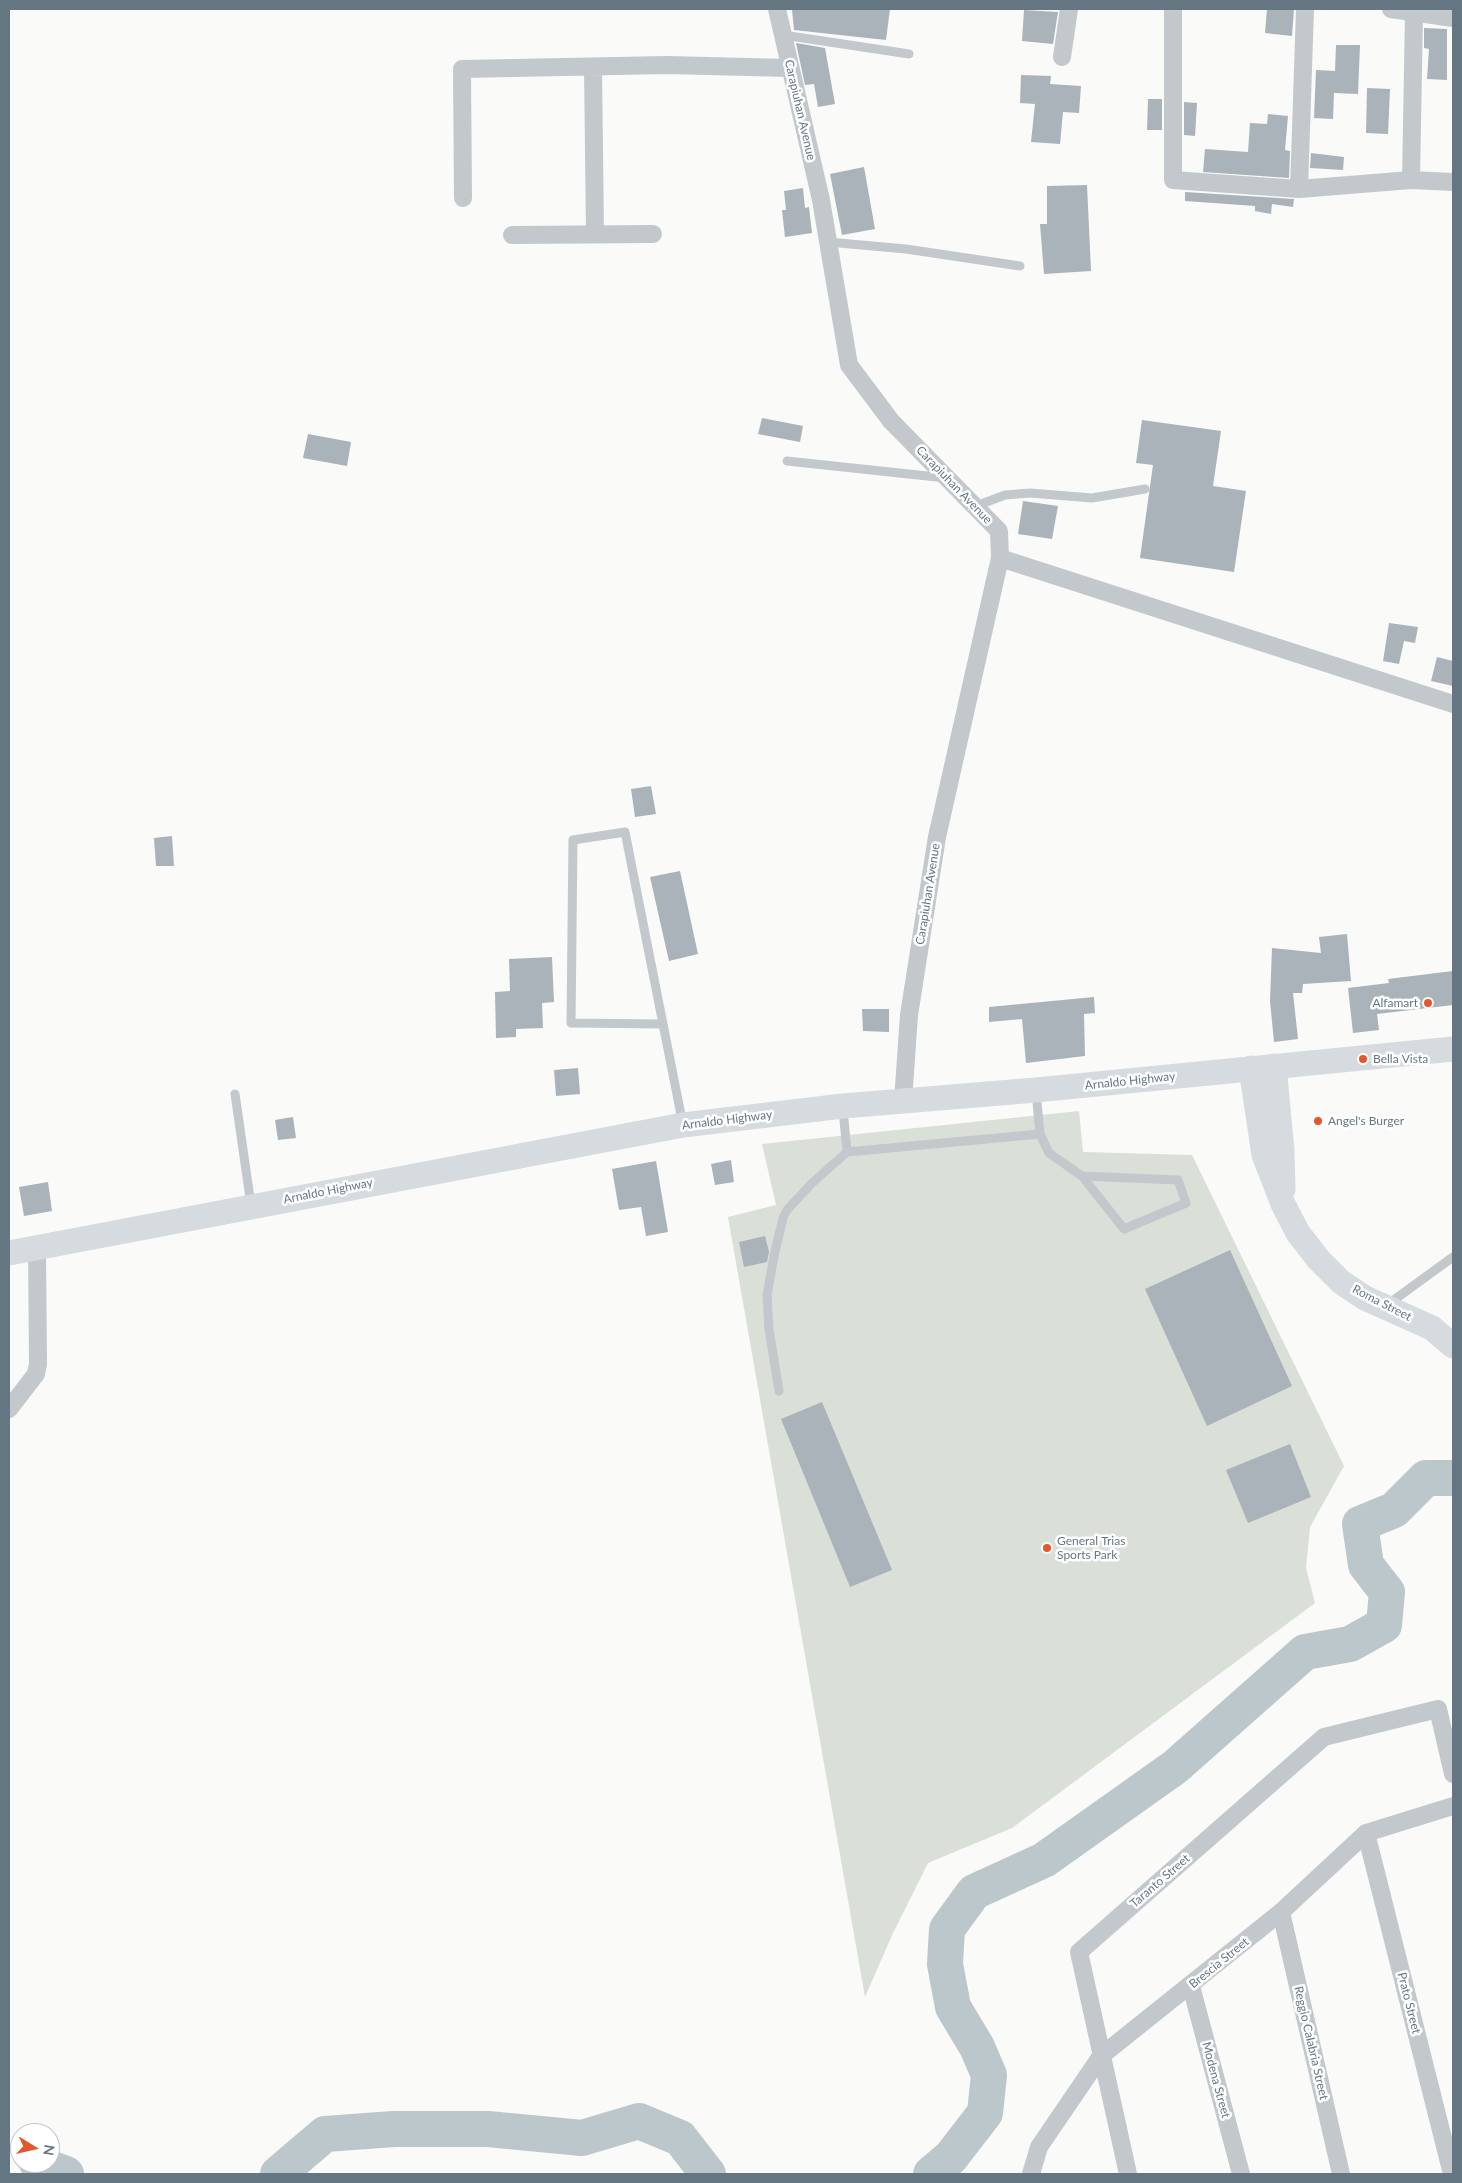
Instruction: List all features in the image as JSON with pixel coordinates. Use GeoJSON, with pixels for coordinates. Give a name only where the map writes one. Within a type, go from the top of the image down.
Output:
{"type":"FeatureCollection","features":[{"type":"Feature","properties":{"kind":"main road","name":"Arnaldo Highway"},"geometry":{"type":"LineString","coordinates":[[9,1254],[251,1206],[683,1125],[843,1106],[1364,1059],[1453,1048]]}},
{"type":"Feature","properties":{"kind":"main road","name":"Roma Street"},"geometry":{"type":"LineString","coordinates":[[1263,1067],[1264,1155],[1283,1204],[1298,1233],[1319,1260],[1341,1282],[1366,1298],[1432,1328],[1453,1346]]}},
{"type":"Feature","properties":{"kind":"street","name":"Carapiuhan Avenue"},"geometry":{"type":"LineString","coordinates":[[777,9],[821,200],[849,365],[891,422],[999,531],[1000,558],[937,838],[909,1015],[904,1101]]}},
{"type":"Feature","properties":{"kind":"street"},"geometry":{"type":"LineString","coordinates":[[1062,58],[1069,9]]}},
{"type":"Feature","properties":{"kind":"street"},"geometry":{"type":"LineString","coordinates":[[1173,9],[1173,180],[1299,189],[1411,180],[1453,182]]}},
{"type":"Feature","properties":{"kind":"street"},"geometry":{"type":"LineString","coordinates":[[1299,189],[1305,9]]}},
{"type":"Feature","properties":{"kind":"street"},"geometry":{"type":"LineString","coordinates":[[1391,9],[1453,18]]}},
{"type":"Feature","properties":{"kind":"street"},"geometry":{"type":"LineString","coordinates":[[1411,180],[1414,12]]}},
{"type":"Feature","properties":{"kind":"street"},"geometry":{"type":"LineString","coordinates":[[463,198],[462,69],[667,65],[790,68]]}},
{"type":"Feature","properties":{"kind":"street"},"geometry":{"type":"LineString","coordinates":[[593,67],[595,234]]}},
{"type":"Feature","properties":{"kind":"street"},"geometry":{"type":"LineString","coordinates":[[512,236],[653,234]]}},
{"type":"Feature","properties":{"kind":"street"},"geometry":{"type":"LineString","coordinates":[[1000,558],[1453,704]]}},
{"type":"Feature","properties":{"kind":"street"},"geometry":{"type":"LineString","coordinates":[[9,1409],[36,1374],[38,1364],[37,1247]]}},
{"type":"Feature","properties":{"kind":"street","name":"Taranto Street"},"geometry":{"type":"LineString","coordinates":[[1128,2174],[1079,1952],[1324,1737],[1438,1709],[1453,1774]]}},
{"type":"Feature","properties":{"kind":"street","name":"Brescia Street"},"geometry":{"type":"LineString","coordinates":[[1030,2174],[1039,2147],[1101,2056],[1191,1986],[1281,1912],[1366,1833],[1453,1806]]}},
{"type":"Feature","properties":{"kind":"street","name":"Prato Street"},"geometry":{"type":"LineString","coordinates":[[1366,1833],[1452,2174]]}},
{"type":"Feature","properties":{"kind":"street","name":"Reggio Calabria Street"},"geometry":{"type":"LineString","coordinates":[[1281,1912],[1342,2174]]}},
{"type":"Feature","properties":{"kind":"street","name":"Modena Street"},"geometry":{"type":"LineString","coordinates":[[1191,1986],[1241,2174]]}},
{"type":"Feature","properties":{"kind":"lane"},"geometry":{"type":"LineString","coordinates":[[783,35],[909,54]]}},
{"type":"Feature","properties":{"kind":"lane"},"geometry":{"type":"LineString","coordinates":[[828,242],[906,249],[1020,266]]}},
{"type":"Feature","properties":{"kind":"lane"},"geometry":{"type":"LineString","coordinates":[[787,461],[948,478]]}},
{"type":"Feature","properties":{"kind":"lane"},"geometry":{"type":"LineString","coordinates":[[976,506],[1005,495],[1030,493],[1092,498],[1145,489]]}},
{"type":"Feature","properties":{"kind":"lane"},"geometry":{"type":"LineString","coordinates":[[663,1024],[571,1023],[573,840],[625,832],[683,1125]]}},
{"type":"Feature","properties":{"kind":"lane"},"geometry":{"type":"LineString","coordinates":[[1036,1090],[1040,1134],[1049,1153],[1082,1176],[1124,1229],[1186,1203],[1178,1180],[1082,1176]]}},
{"type":"Feature","properties":{"kind":"lane"},"geometry":{"type":"LineString","coordinates":[[235,1094],[251,1206]]}},
{"type":"Feature","properties":{"kind":"lane"},"geometry":{"type":"LineString","coordinates":[[843,1106],[847,1152]]}},
{"type":"Feature","properties":{"kind":"lane"},"geometry":{"type":"LineString","coordinates":[[778,1391],[769,1329],[768,1295],[781,1226],[787,1210],[811,1184],[847,1152],[1040,1134]]}},
{"type":"Feature","properties":{"kind":"lane"},"geometry":{"type":"LineString","coordinates":[[1384,1306],[1453,1256]]}},
{"type":"Feature","properties":{"kind":"shaded area","name":"General Trias Sports Park"},"geometry":{"type":"Polygon","coordinates":[[[1079,1111],[1083,1152],[1192,1155],[1344,1466],[1310,1527],[1306,1568],[1315,1603],[1012,1828],[928,1863],[893,1933],[865,1997],[728,1217],[776,1205],[762,1144],[1079,1111]]]}},
{"type":"Feature","properties":{"kind":"building"},"geometry":{"type":"Polygon","coordinates":[[[890,9],[886,40],[794,30],[792,10],[890,9]]]}},
{"type":"Feature","properties":{"kind":"building"},"geometry":{"type":"Polygon","coordinates":[[[1267,9],[1294,9],[1292,36],[1265,33],[1267,9]]]}},
{"type":"Feature","properties":{"kind":"building"},"geometry":{"type":"Polygon","coordinates":[[[1024,10],[1058,12],[1053,44],[1022,41],[1024,10]]]}},
{"type":"Feature","properties":{"kind":"building"},"geometry":{"type":"Polygon","coordinates":[[[1424,28],[1447,29],[1447,80],[1427,79],[1429,49],[1424,48],[1424,28]]]}},
{"type":"Feature","properties":{"kind":"building"},"geometry":{"type":"Polygon","coordinates":[[[796,43],[825,48],[835,104],[818,107],[814,84],[805,85],[796,43]]]}},
{"type":"Feature","properties":{"kind":"building"},"geometry":{"type":"Polygon","coordinates":[[[1336,45],[1360,45],[1358,94],[1334,93],[1333,119],[1314,118],[1316,70],[1335,71],[1336,45]]]}},
{"type":"Feature","properties":{"kind":"building"},"geometry":{"type":"Polygon","coordinates":[[[1021,75],[1051,76],[1050,84],[1081,86],[1079,113],[1063,112],[1060,144],[1031,142],[1035,104],[1020,103],[1021,75]]]}},
{"type":"Feature","properties":{"kind":"building"},"geometry":{"type":"Polygon","coordinates":[[[1367,88],[1390,89],[1388,134],[1366,133],[1367,88]]]}},
{"type":"Feature","properties":{"kind":"building"},"geometry":{"type":"Polygon","coordinates":[[[1148,99],[1162,99],[1162,130],[1147,130],[1148,99]]]}},
{"type":"Feature","properties":{"kind":"building"},"geometry":{"type":"Polygon","coordinates":[[[1184,102],[1197,103],[1195,136],[1184,135],[1184,102]]]}},
{"type":"Feature","properties":{"kind":"building"},"geometry":{"type":"Polygon","coordinates":[[[1268,114],[1288,116],[1285,150],[1290,151],[1289,178],[1203,172],[1205,149],[1248,152],[1250,123],[1267,124],[1268,114]]]}},
{"type":"Feature","properties":{"kind":"building"},"geometry":{"type":"Polygon","coordinates":[[[1311,153],[1344,157],[1343,170],[1310,168],[1311,153]]]}},
{"type":"Feature","properties":{"kind":"building"},"geometry":{"type":"Polygon","coordinates":[[[864,167],[875,229],[842,235],[830,174],[864,167]]]}},
{"type":"Feature","properties":{"kind":"building"},"geometry":{"type":"Polygon","coordinates":[[[1087,185],[1091,271],[1044,274],[1040,224],[1047,224],[1047,186],[1087,185]]]}},
{"type":"Feature","properties":{"kind":"building"},"geometry":{"type":"Polygon","coordinates":[[[803,188],[805,208],[809,207],[812,233],[785,237],[782,210],[786,210],[784,191],[803,188]]]}},
{"type":"Feature","properties":{"kind":"building"},"geometry":{"type":"Polygon","coordinates":[[[1185,192],[1294,199],[1293,207],[1272,204],[1271,214],[1255,211],[1255,206],[1185,201],[1185,192]]]}},
{"type":"Feature","properties":{"kind":"building"},"geometry":{"type":"Polygon","coordinates":[[[762,418],[803,426],[800,442],[758,434],[762,418]]]}},
{"type":"Feature","properties":{"kind":"building"},"geometry":{"type":"Polygon","coordinates":[[[1142,420],[1221,431],[1213,486],[1246,491],[1234,572],[1140,558],[1153,465],[1136,463],[1142,420]]]}},
{"type":"Feature","properties":{"kind":"building"},"geometry":{"type":"Polygon","coordinates":[[[308,434],[351,442],[347,466],[303,458],[308,434]]]}},
{"type":"Feature","properties":{"kind":"building"},"geometry":{"type":"Polygon","coordinates":[[[1023,501],[1058,506],[1052,539],[1018,534],[1023,501]]]}},
{"type":"Feature","properties":{"kind":"building"},"geometry":{"type":"Polygon","coordinates":[[[1389,623],[1418,627],[1415,643],[1404,641],[1399,664],[1383,661],[1389,623]]]}},
{"type":"Feature","properties":{"kind":"building"},"geometry":{"type":"Polygon","coordinates":[[[1437,657],[1453,661],[1453,686],[1431,681],[1437,657]]]}},
{"type":"Feature","properties":{"kind":"building"},"geometry":{"type":"Polygon","coordinates":[[[651,786],[656,814],[635,817],[631,789],[651,786]]]}},
{"type":"Feature","properties":{"kind":"building"},"geometry":{"type":"Polygon","coordinates":[[[172,836],[174,866],[156,866],[154,838],[172,836]]]}},
{"type":"Feature","properties":{"kind":"building"},"geometry":{"type":"Polygon","coordinates":[[[680,871],[698,954],[669,961],[650,877],[680,871]]]}},
{"type":"Feature","properties":{"kind":"building"},"geometry":{"type":"Polygon","coordinates":[[[1347,934],[1351,981],[1303,984],[1302,993],[1293,993],[1298,1039],[1274,1042],[1270,1001],[1272,948],[1321,953],[1319,937],[1347,934]]]}},
{"type":"Feature","properties":{"kind":"building"},"geometry":{"type":"Polygon","coordinates":[[[552,957],[554,1002],[542,1003],[543,1028],[516,1029],[516,1037],[496,1038],[495,992],[510,991],[509,959],[552,957]]]}},
{"type":"Feature","properties":{"kind":"building"},"geometry":{"type":"Polygon","coordinates":[[[1453,971],[1453,1005],[1377,1014],[1379,1030],[1353,1033],[1348,988],[1389,983],[1388,979],[1453,971]]]}},
{"type":"Feature","properties":{"kind":"building"},"geometry":{"type":"Polygon","coordinates":[[[1094,997],[1095,1013],[1084,1014],[1085,1056],[1026,1063],[1022,1019],[989,1022],[989,1007],[1094,997]]]}},
{"type":"Feature","properties":{"kind":"building"},"geometry":{"type":"Polygon","coordinates":[[[862,1009],[889,1009],[889,1032],[863,1031],[862,1009]]]}},
{"type":"Feature","properties":{"kind":"building"},"geometry":{"type":"Polygon","coordinates":[[[578,1068],[580,1094],[556,1096],[554,1070],[578,1068]]]}},
{"type":"Feature","properties":{"kind":"building"},"geometry":{"type":"Polygon","coordinates":[[[293,1117],[296,1138],[278,1140],[275,1120],[293,1117]]]}},
{"type":"Feature","properties":{"kind":"building"},"geometry":{"type":"Polygon","coordinates":[[[731,1160],[734,1182],[715,1185],[711,1164],[731,1160]]]}},
{"type":"Feature","properties":{"kind":"building"},"geometry":{"type":"Polygon","coordinates":[[[656,1161],[668,1232],[646,1236],[641,1207],[619,1210],[612,1169],[656,1161]]]}},
{"type":"Feature","properties":{"kind":"building"},"geometry":{"type":"Polygon","coordinates":[[[48,1182],[52,1211],[24,1216],[19,1187],[48,1182]]]}},
{"type":"Feature","properties":{"kind":"building"},"geometry":{"type":"Polygon","coordinates":[[[765,1236],[769,1252],[767,1262],[744,1267],[739,1242],[765,1236]]]}},
{"type":"Feature","properties":{"kind":"building"},"geometry":{"type":"Polygon","coordinates":[[[1230,1250],[1292,1386],[1207,1426],[1145,1289],[1230,1250]]]}},
{"type":"Feature","properties":{"kind":"building"},"geometry":{"type":"Polygon","coordinates":[[[822,1402],[892,1570],[850,1587],[781,1419],[822,1402]]]}},
{"type":"Feature","properties":{"kind":"building"},"geometry":{"type":"Polygon","coordinates":[[[1290,1444],[1311,1497],[1248,1523],[1226,1470],[1290,1444]]]}},
{"type":"Feature","properties":{"kind":"waterway"},"geometry":{"type":"LineString","coordinates":[[931,2174],[951,2157],[985,2113],[989,2075],[977,2047],[953,2007],[945,1964],[947,1929],[974,1892],[1044,1860],[1175,1767],[1305,1652],[1350,1644],[1384,1625],[1387,1592],[1366,1565],[1360,1524],[1394,1510],[1426,1478],[1453,1478]]}},
{"type":"Feature","properties":{"kind":"waterway"},"geometry":{"type":"LineString","coordinates":[[278,2174],[325,2134],[394,2129],[488,2129],[582,2138],[639,2121],[680,2138],[708,2174]]}},
{"type":"Feature","properties":{"kind":"waterway"},"geometry":{"type":"LineString","coordinates":[[60,2172],[66,2174]]}},
{"type":"Feature","properties":{"kind":"place","name":"Alfamart"},"geometry":{"type":"Point","coordinates":[1428,1003]}},
{"type":"Feature","properties":{"kind":"place","name":"Bella Vista"},"geometry":{"type":"Point","coordinates":[1363,1059]}},
{"type":"Feature","properties":{"kind":"place","name":"Angel's Burger"},"geometry":{"type":"Point","coordinates":[1318,1121]}},
{"type":"Feature","properties":{"kind":"place","name":"General Trias Sports Park"},"geometry":{"type":"Point","coordinates":[1047,1548]}}]}
